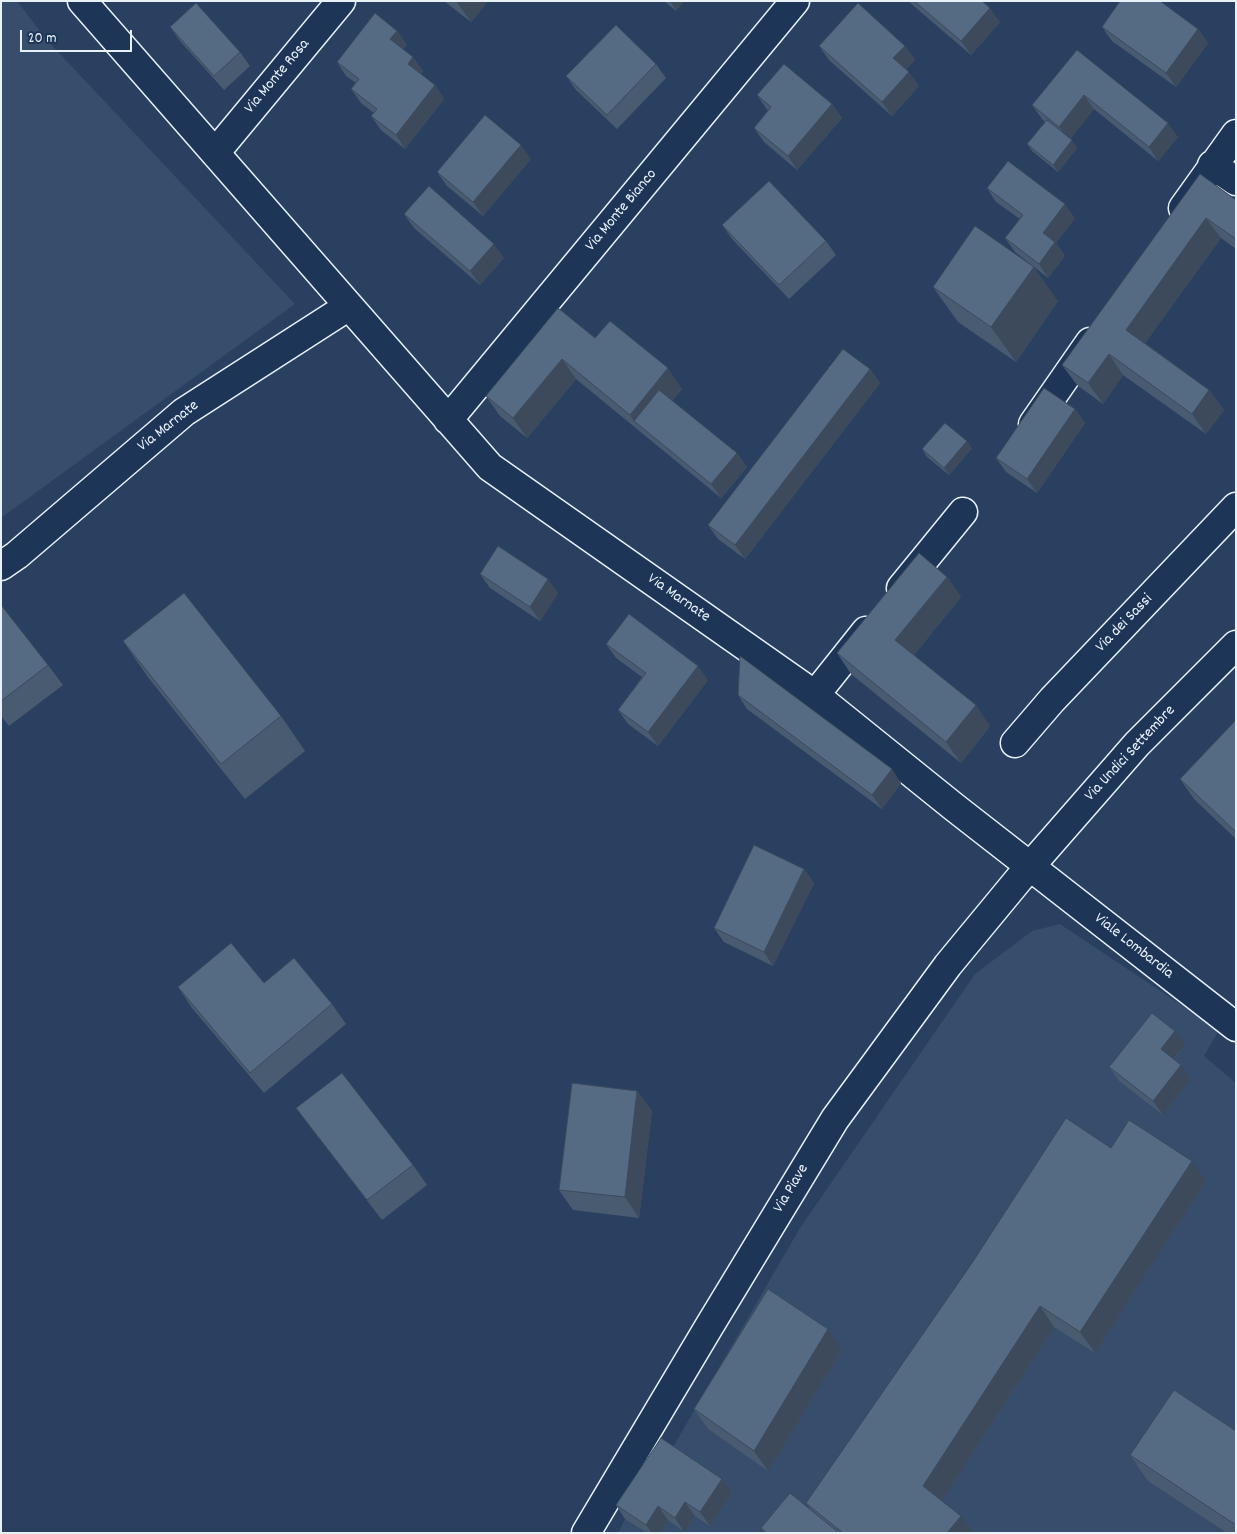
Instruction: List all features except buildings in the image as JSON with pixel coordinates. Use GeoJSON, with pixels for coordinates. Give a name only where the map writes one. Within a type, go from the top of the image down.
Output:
{"type":"FeatureCollection","features":[{"type":"Feature","properties":{"kind":"street","name":"Via Marnate"},"geometry":{"type":"LineString","coordinates":[[82,1],[490,468],[815,695],[1030,867]]}},
{"type":"Feature","properties":{"kind":"street","name":"Via Monte Rosa"},"geometry":{"type":"LineString","coordinates":[[215,153],[341,1]]}},
{"type":"Feature","properties":{"kind":"street","name":"Via Monte Bianco"},"geometry":{"type":"LineString","coordinates":[[448,420],[795,1]]}},
{"type":"Feature","properties":{"kind":"street"},"geometry":{"type":"LineString","coordinates":[[1167,231],[1212,165],[1236,134]]}},
{"type":"Feature","properties":{"kind":"street"},"geometry":{"type":"LineString","coordinates":[[1212,165],[1236,182]]}},
{"type":"Feature","properties":{"kind":"street","name":"Via Marnate"},"geometry":{"type":"LineString","coordinates":[[1,566],[184,412],[349,306]]}},
{"type":"Feature","properties":{"kind":"street"},"geometry":{"type":"LineString","coordinates":[[1025,435],[1105,320]]}},
{"type":"Feature","properties":{"kind":"street","name":"Via dei Sassi"},"geometry":{"type":"LineString","coordinates":[[1016,743],[1052,700],[1236,507]]}},
{"type":"Feature","properties":{"kind":"street"},"geometry":{"type":"LineString","coordinates":[[815,695],[963,512]]}},
{"type":"Feature","properties":{"kind":"street","name":"Via Undici Settembre"},"geometry":{"type":"LineString","coordinates":[[1030,867],[1137,744],[1236,645]]}},
{"type":"Feature","properties":{"kind":"street","name":"Viale Lombardia"},"geometry":{"type":"LineString","coordinates":[[1030,867],[1236,1027]]}},
{"type":"Feature","properties":{"kind":"street","name":"Via Piave"},"geometry":{"type":"LineString","coordinates":[[586,1533],[835,1118],[948,964],[1030,867]]}},
{"type":"Feature","properties":{"kind":"shaded area"},"geometry":{"type":"Polygon","coordinates":[[[1,1],[17,1],[47,40],[295,304],[1,518],[1,1]]]}},
{"type":"Feature","properties":{"kind":"shaded area"},"geometry":{"type":"Polygon","coordinates":[[[1060,924],[1219,1030],[1204,1056],[1236,1083],[1236,1533],[618,1533],[625,1519],[670,1452],[800,1228],[975,974],[1032,931],[1060,924]]]}}]}
